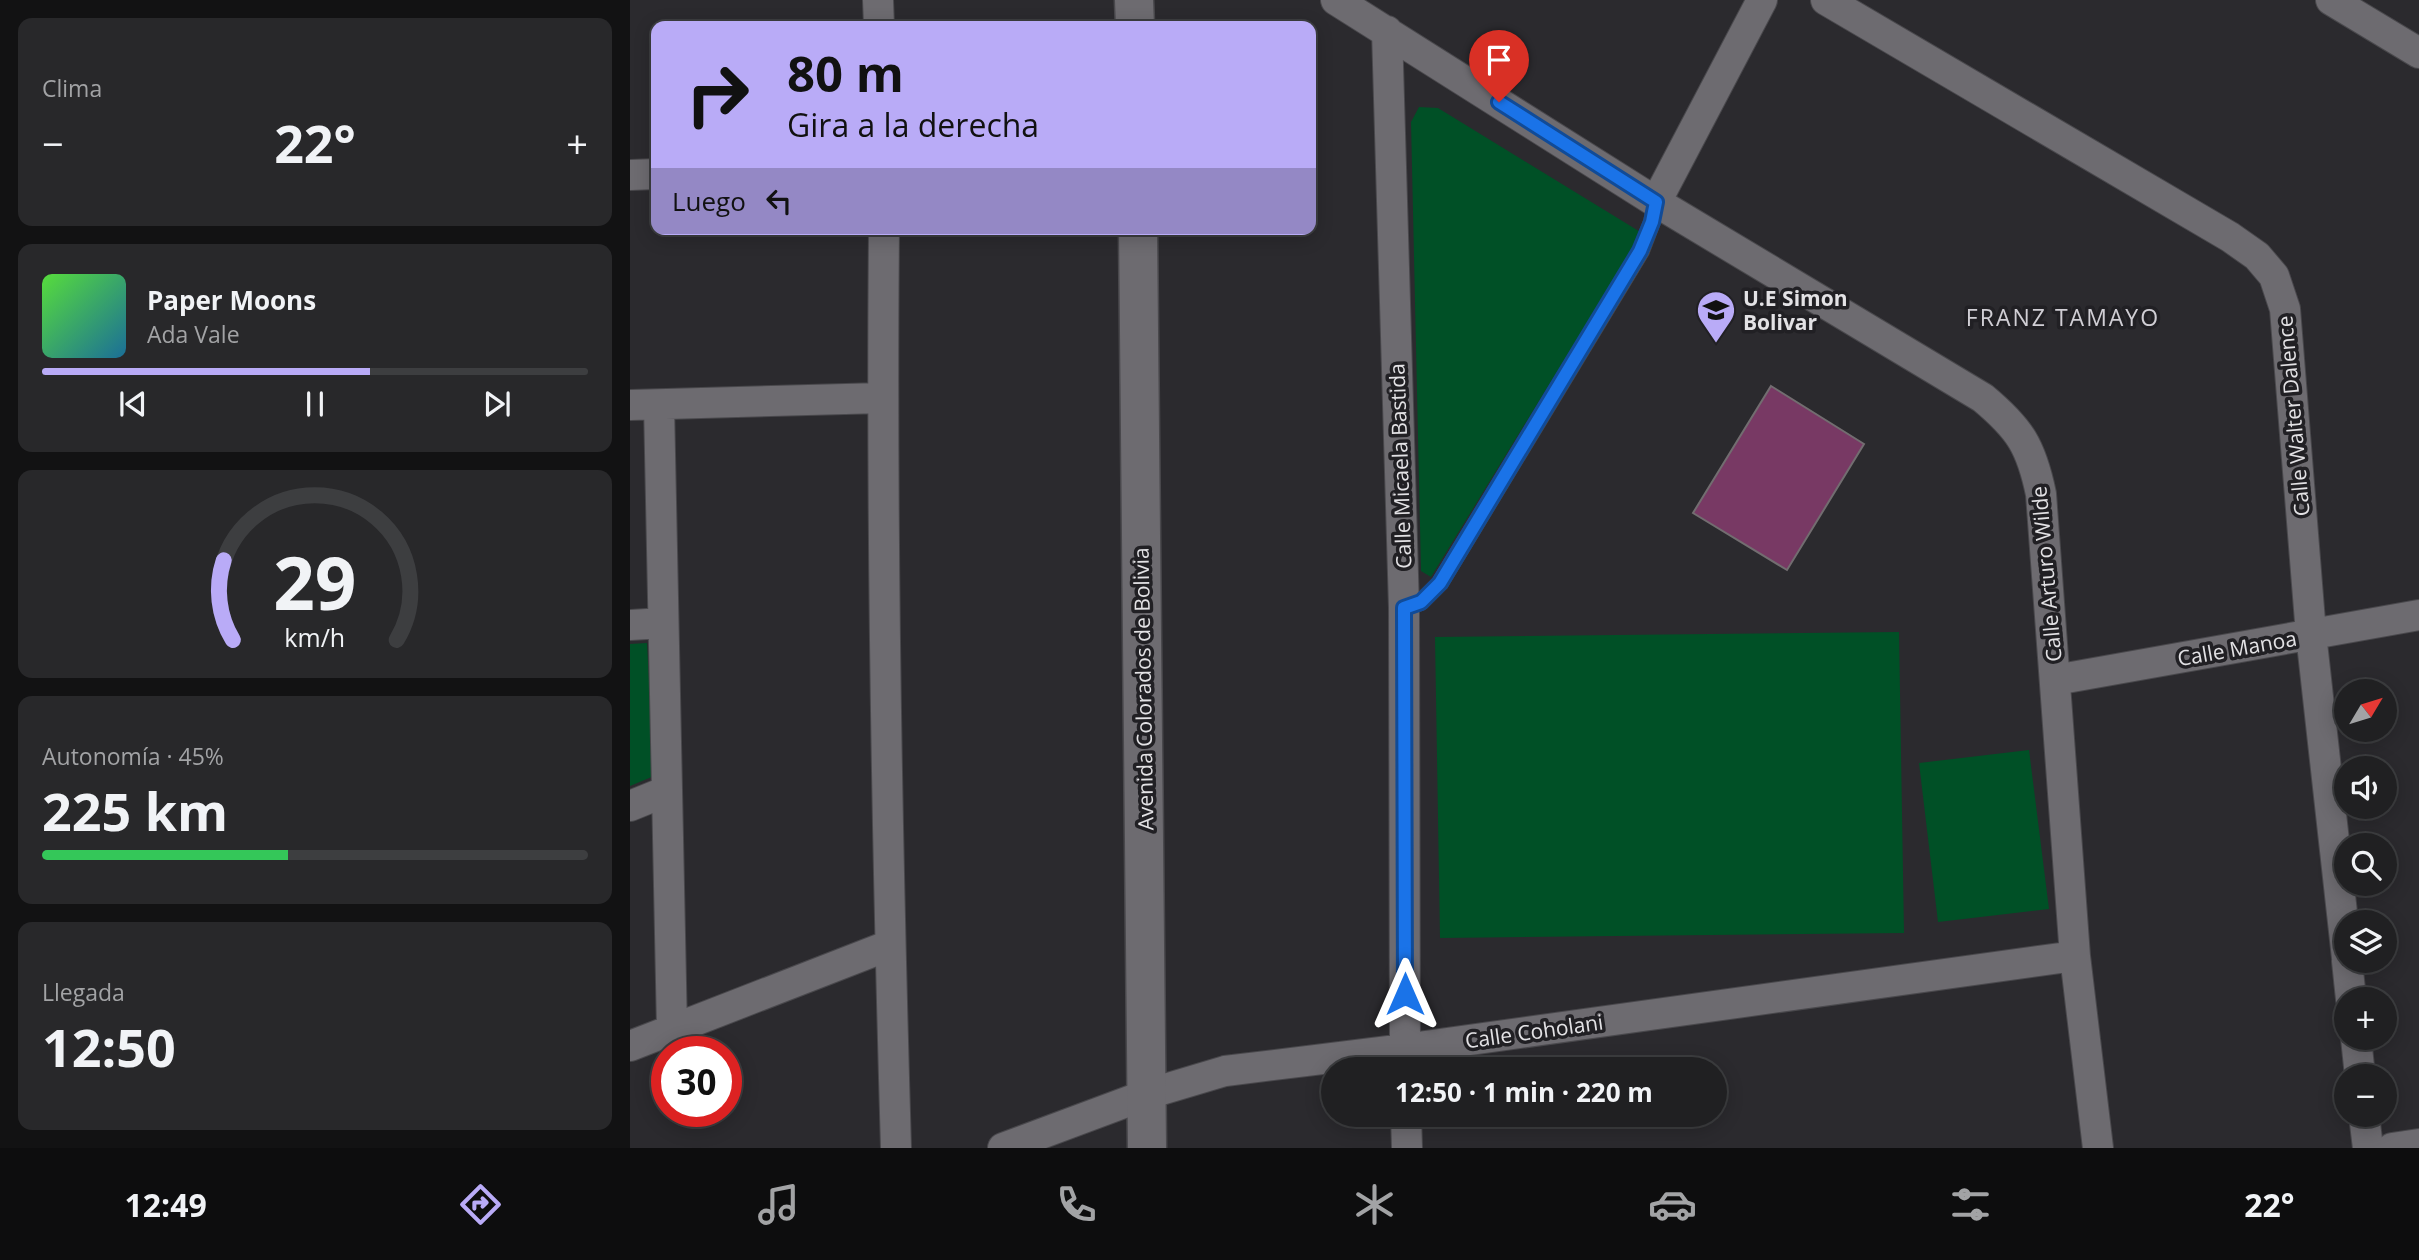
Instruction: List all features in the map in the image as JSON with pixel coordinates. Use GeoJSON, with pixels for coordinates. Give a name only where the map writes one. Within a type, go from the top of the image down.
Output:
{"type":"FeatureCollection","features":[{"type":"Feature","properties":{"kind":"street"},"geometry":{"type":"LineString","coordinates":[[878,0],[879,21]]}},
{"type":"Feature","properties":{"kind":"street"},"geometry":{"type":"LineString","coordinates":[[1134,0],[1135,21]]}},
{"type":"Feature","properties":{"kind":"street","name":"Calle Arturo Wilde"},"geometry":{"type":"LineString","coordinates":[[1336,0],[1656,202],[1983,398],[2008,419],[2023,438],[2035,464],[2041,494],[2075,956],[2098,1148]]}},
{"type":"Feature","properties":{"kind":"street"},"geometry":{"type":"LineString","coordinates":[[1656,202],[1762,0]]}},
{"type":"Feature","properties":{"kind":"street","name":"Calle Walter Dalence"},"geometry":{"type":"LineString","coordinates":[[1826,0],[2230,237],[2257,256],[2274,276],[2285,309],[2311,634],[2341,910]]}},
{"type":"Feature","properties":{"kind":"street"},"geometry":{"type":"LineString","coordinates":[[2331,0],[2419,53]]}},
{"type":"Feature","properties":{"kind":"street","name":"Calle Micaela Bastida"},"geometry":{"type":"LineString","coordinates":[[1387,31],[1404,608],[1405,1057]]}},
{"type":"Feature","properties":{"kind":"street"},"geometry":{"type":"LineString","coordinates":[[630,175],[651,174]]}},
{"type":"Feature","properties":{"kind":"street"},"geometry":{"type":"LineString","coordinates":[[884,235],[883,398],[890,945],[896,1148]]}},
{"type":"Feature","properties":{"kind":"street","name":"Avenida Colorados de Bolivia"},"geometry":{"type":"LineString","coordinates":[[1138,235],[1147,1148]]}},
{"type":"Feature","properties":{"kind":"street"},"geometry":{"type":"LineString","coordinates":[[672,1030],[663,623],[645,405],[883,398]]}},
{"type":"Feature","properties":{"kind":"street","name":"Calle Manoa"},"geometry":{"type":"LineString","coordinates":[[2055,680],[2419,615]]}},
{"type":"Feature","properties":{"kind":"street"},"geometry":{"type":"LineString","coordinates":[[630,625],[663,623]]}},
{"type":"Feature","properties":{"kind":"street"},"geometry":{"type":"LineString","coordinates":[[630,806],[667,791]]}},
{"type":"Feature","properties":{"kind":"street"},"geometry":{"type":"LineString","coordinates":[[630,1046],[890,945]]}},
{"type":"Feature","properties":{"kind":"street","name":"Calle Coholani"},"geometry":{"type":"LineString","coordinates":[[1418,1057],[2075,956]]}},
{"type":"Feature","properties":{"kind":"street","name":"Calle Coholani"},"geometry":{"type":"LineString","coordinates":[[1003,1148],[1147,1094],[1225,1071],[1321,1065]]}},
{"type":"Feature","properties":{"kind":"street"},"geometry":{"type":"LineString","coordinates":[[1406,1127],[1407,1148]]}},
{"type":"Feature","properties":{"kind":"street"},"geometry":{"type":"LineString","coordinates":[[2365,1127],[2368,1148]]}},
{"type":"Feature","properties":{"kind":"street"},"geometry":{"type":"LineString","coordinates":[[2392,1148],[2419,1144]]}},
{"type":"Feature","properties":{"kind":"lane"},"geometry":{"type":"LineString","coordinates":[[1404,608],[1421,602],[1440,583],[1640,251],[1652,222],[1656,202]]}},
{"type":"Feature","properties":{"kind":"green space"},"geometry":{"type":"Polygon","coordinates":[[[1419,107],[1438,108],[1642,233],[1431,577],[1421,571],[1411,122],[1419,107]]]}},
{"type":"Feature","properties":{"kind":"green space"},"geometry":{"type":"Polygon","coordinates":[[[1899,632],[1904,933],[1440,938],[1435,637],[1899,632]]]}},
{"type":"Feature","properties":{"kind":"green space"},"geometry":{"type":"Polygon","coordinates":[[[647,643],[654,776],[630,786],[630,644],[647,643]]]}},
{"type":"Feature","properties":{"kind":"green space"},"geometry":{"type":"Polygon","coordinates":[[[2029,750],[2049,909],[1938,922],[1919,763],[2029,750]]]}},
{"type":"Feature","properties":{"kind":"building"},"geometry":{"type":"Polygon","coordinates":[[[1771,386],[1864,444],[1787,570],[1693,513],[1771,386]]]}},
{"type":"Feature","properties":{"kind":"place","name":"U.E Simon Bolivar"},"geometry":{"type":"Point","coordinates":[1716,344]}},
{"type":"Feature","properties":{"kind":"district","name":"FRANZ TAMAYO"},"geometry":{"type":"Point","coordinates":[2063,317]}},
{"type":"Feature","properties":{"kind":"route"},"geometry":{"type":"LineString","coordinates":[[1405,994],[1404,608],[1421,602],[1440,583],[1640,251],[1652,222],[1656,202],[1499,102]]}}]}
